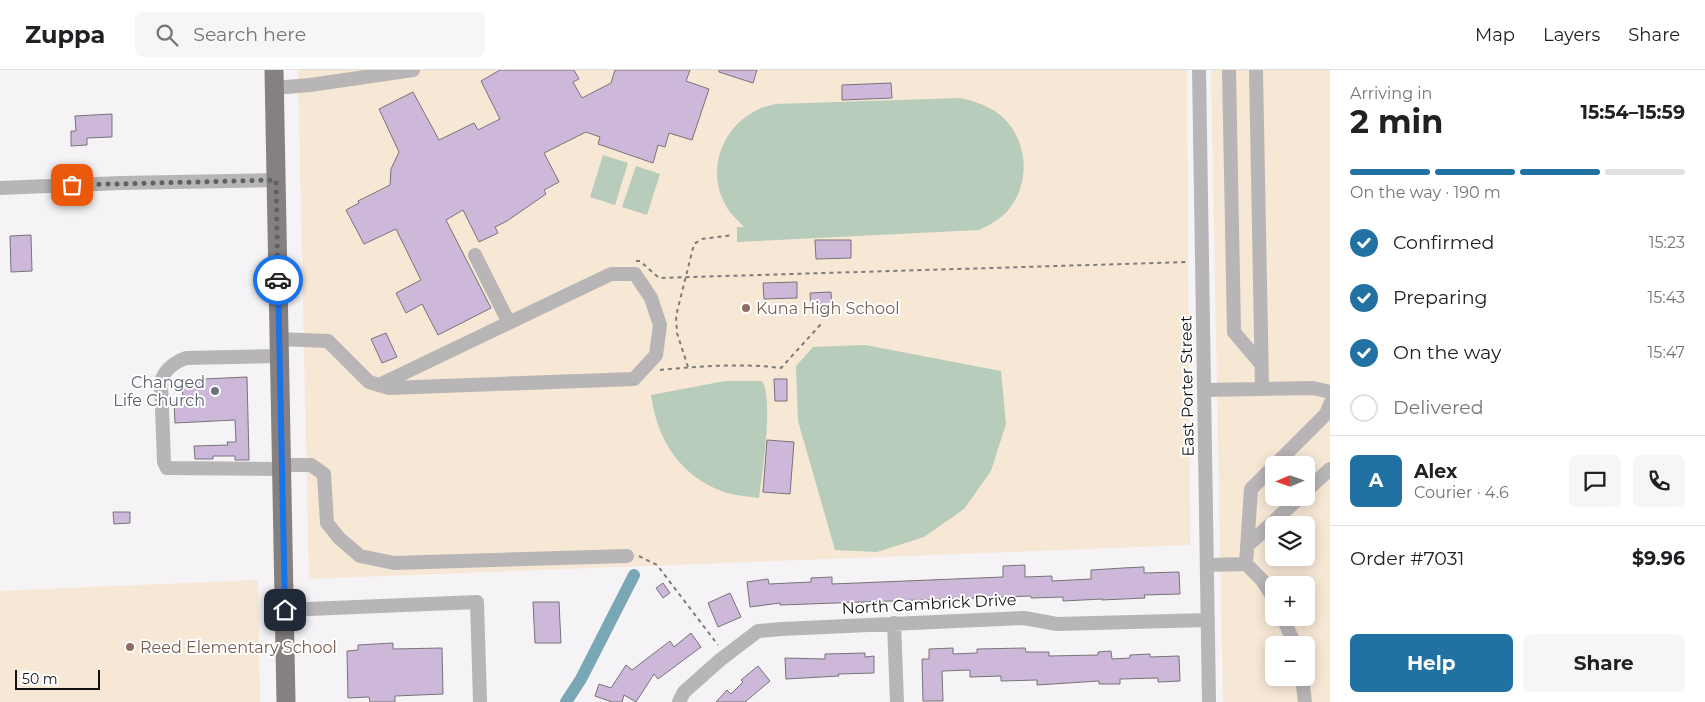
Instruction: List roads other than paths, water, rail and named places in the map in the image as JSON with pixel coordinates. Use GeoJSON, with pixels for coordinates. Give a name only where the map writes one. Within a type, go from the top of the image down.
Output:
{"type":"FeatureCollection","features":[{"type":"Feature","properties":{"kind":"main road"},"geometry":{"type":"LineString","coordinates":[[274,79],[286,702]]}},
{"type":"Feature","properties":{"kind":"street"},"geometry":{"type":"LineString","coordinates":[[274,79],[310,85],[413,70]]}},
{"type":"Feature","properties":{"kind":"street","name":"East Porter Street"},"geometry":{"type":"LineString","coordinates":[[1199,70],[1209,702]]}},
{"type":"Feature","properties":{"kind":"street"},"geometry":{"type":"LineString","coordinates":[[1229,70],[1234,332],[1262,364]]}},
{"type":"Feature","properties":{"kind":"street"},"geometry":{"type":"LineString","coordinates":[[1256,70],[1262,389]]}},
{"type":"Feature","properties":{"kind":"street"},"geometry":{"type":"LineString","coordinates":[[0,188],[276,180]]}},
{"type":"Feature","properties":{"kind":"street"},"geometry":{"type":"LineString","coordinates":[[475,255],[509,323]]}},
{"type":"Feature","properties":{"kind":"street"},"geometry":{"type":"LineString","coordinates":[[379,385],[612,274],[635,274],[651,298],[660,325],[656,355],[634,379],[389,388],[379,385],[369,382],[328,341],[186,358],[165,372],[161,382],[164,462],[167,468],[312,465],[324,474],[327,523],[339,538],[360,556],[394,563],[631,555]]}},
{"type":"Feature","properties":{"kind":"street"},"geometry":{"type":"LineString","coordinates":[[1204,390],[1313,388],[1330,392]]}},
{"type":"Feature","properties":{"kind":"street"},"geometry":{"type":"LineString","coordinates":[[1284,456],[1326,414],[1330,404]]}},
{"type":"Feature","properties":{"kind":"street"},"geometry":{"type":"LineString","coordinates":[[1315,483],[1330,469]]}},
{"type":"Feature","properties":{"kind":"street"},"geometry":{"type":"LineString","coordinates":[[1246,564],[1250,489],[1265,475]]}},
{"type":"Feature","properties":{"kind":"street"},"geometry":{"type":"LineString","coordinates":[[1247,546],[1290,506]]}},
{"type":"Feature","properties":{"kind":"street"},"geometry":{"type":"LineString","coordinates":[[1207,565],[1246,564],[1265,585]]}},
{"type":"Feature","properties":{"kind":"street"},"geometry":{"type":"LineString","coordinates":[[285,610],[478,602],[480,702]]}},
{"type":"Feature","properties":{"kind":"street","name":"North Cambrick Drive"},"geometry":{"type":"LineString","coordinates":[[679,702],[684,692],[720,660],[758,631],[780,628],[1024,618],[1057,624],[1208,620]]}},
{"type":"Feature","properties":{"kind":"street"},"geometry":{"type":"LineString","coordinates":[[894,623],[897,702]]}},
{"type":"Feature","properties":{"kind":"street"},"geometry":{"type":"LineString","coordinates":[[1303,686],[1305,702]]}},
{"type":"Feature","properties":{"kind":"waterway"},"geometry":{"type":"LineString","coordinates":[[566,702],[581,679],[634,575]]}},
{"type":"Feature","properties":{"kind":"place","name":"Kuna High School"},"geometry":{"type":"Point","coordinates":[746,308]}},
{"type":"Feature","properties":{"kind":"place","name":"Changed Life Church"},"geometry":{"type":"Point","coordinates":[215,391]}},
{"type":"Feature","properties":{"kind":"place","name":"Reed Elementary School"},"geometry":{"type":"Point","coordinates":[130,647]}}]}
